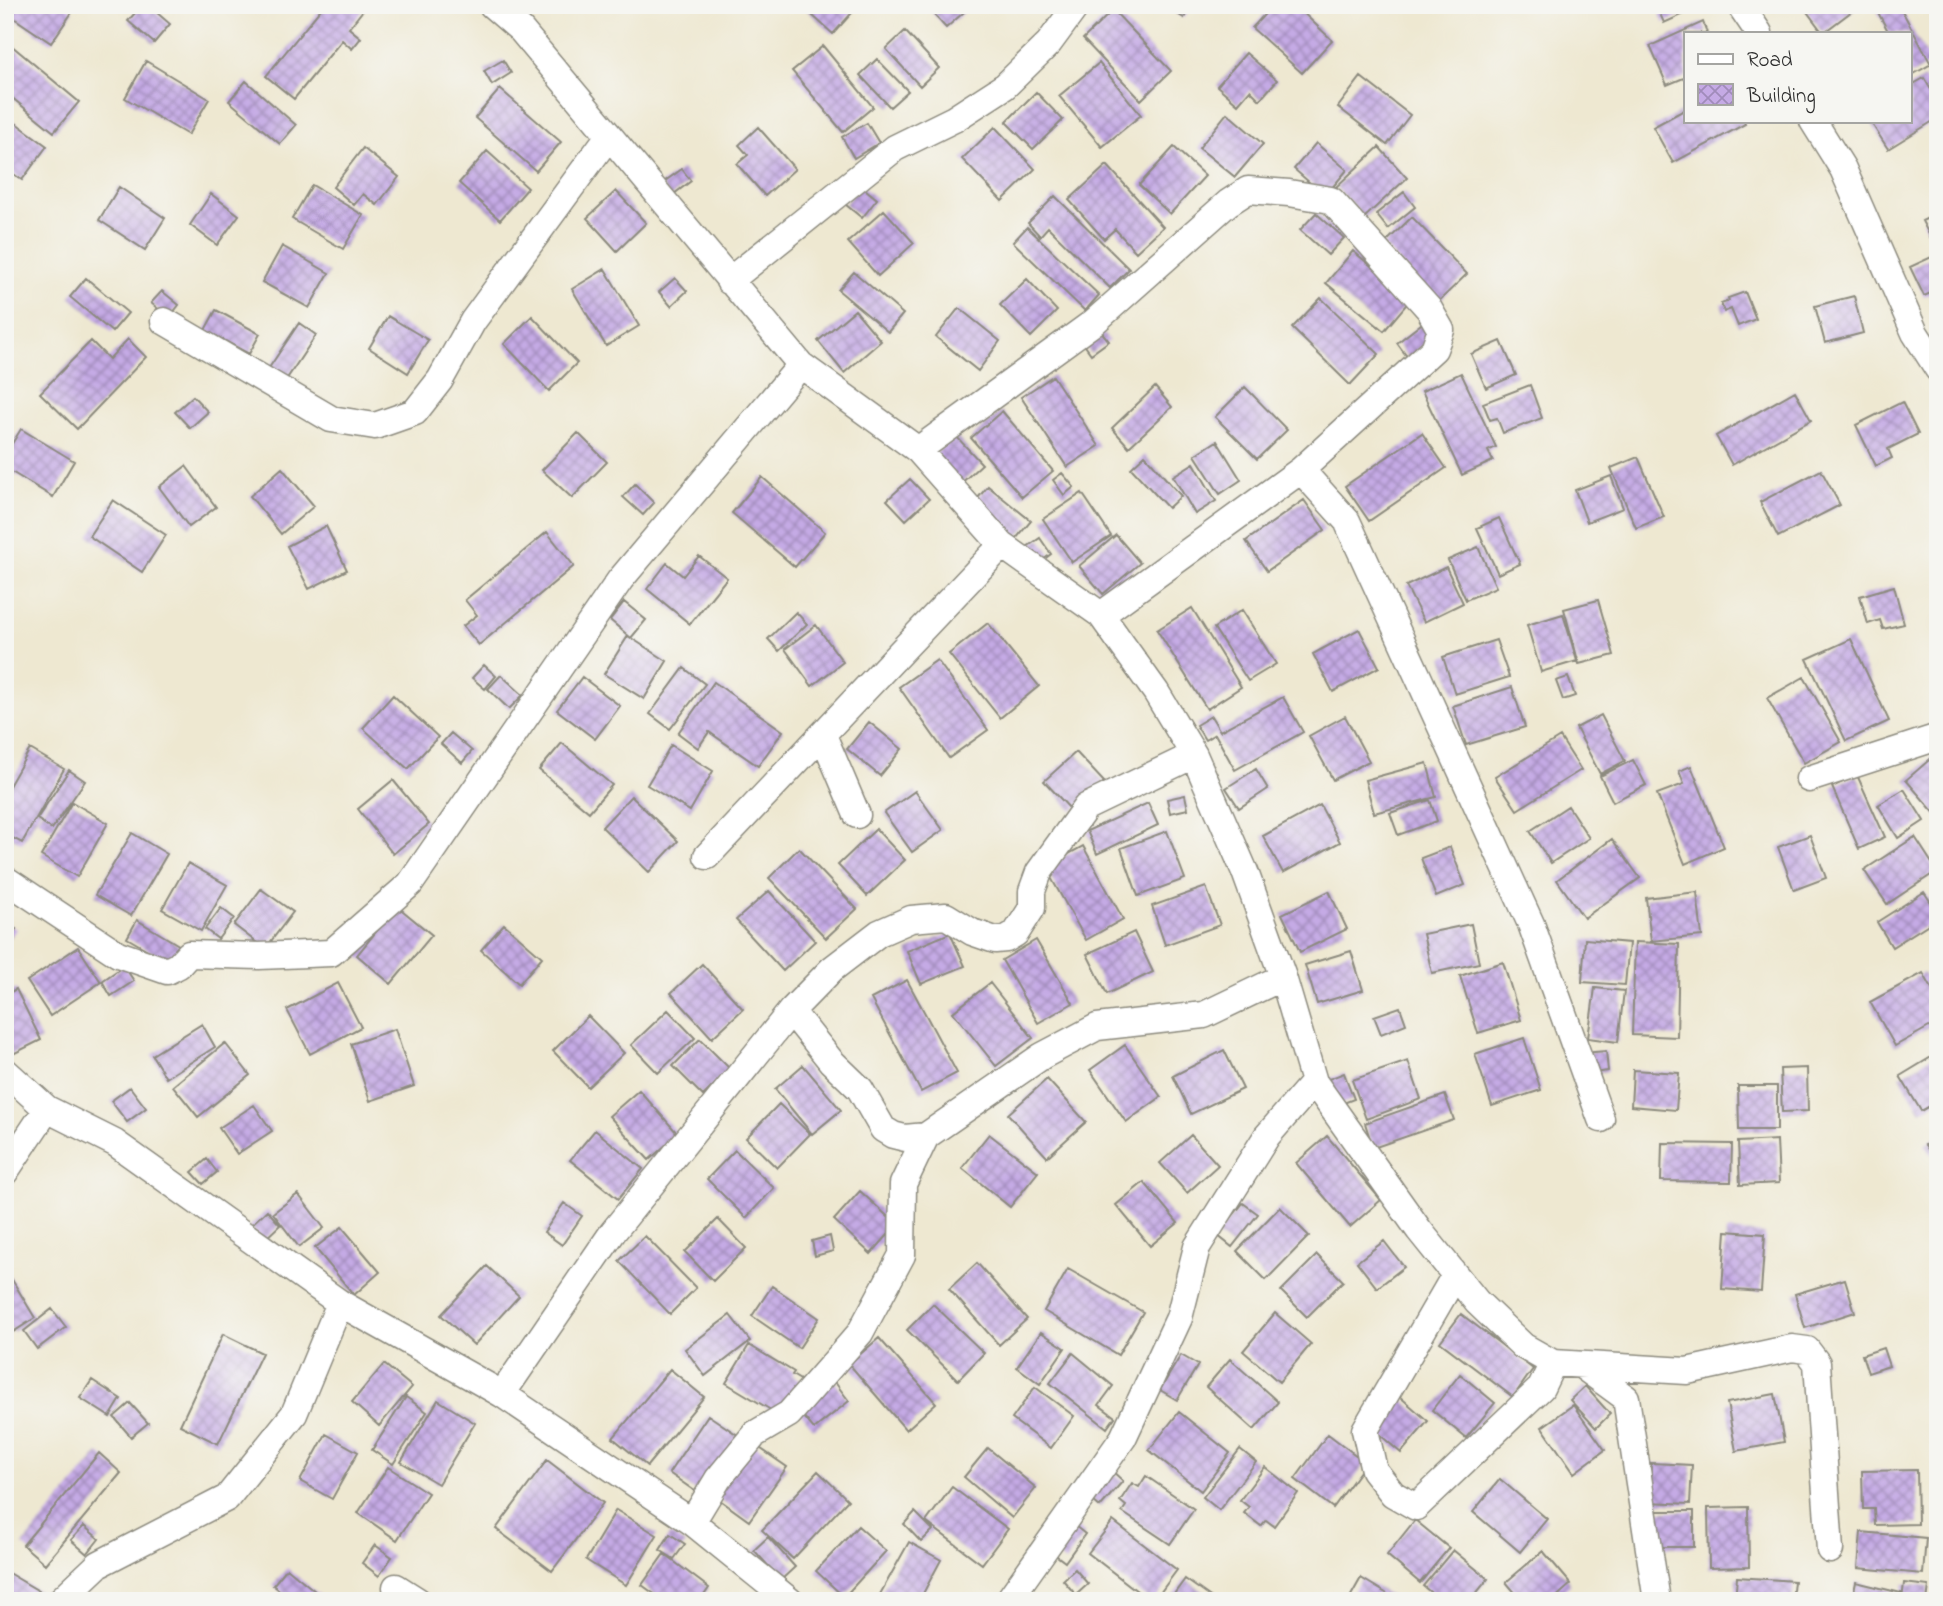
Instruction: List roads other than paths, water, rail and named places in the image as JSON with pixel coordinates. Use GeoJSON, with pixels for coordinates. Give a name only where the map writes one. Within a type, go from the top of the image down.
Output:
{"type":"FeatureCollection","features":[{"type":"Feature","properties":{"kind":"street"},"geometry":{"type":"LineString","coordinates":[[492,5],[520,30],[801,365],[918,450],[1002,545],[1101,615],[1156,692],[1194,755],[1245,872],[1283,977],[1314,1082],[1419,1230],[1477,1302],[1523,1346],[1553,1363],[1687,1371],[1792,1348],[1807,1350],[1817,1363],[1830,1550]]}},
{"type":"Feature","properties":{"kind":"street"},"geometry":{"type":"LineString","coordinates":[[729,281],[895,148],[954,120],[1005,86],[1049,43],[1077,5]]}},
{"type":"Feature","properties":{"kind":"street"},"geometry":{"type":"LineString","coordinates":[[1740,5],[1758,32]]}},
{"type":"Feature","properties":{"kind":"street"},"geometry":{"type":"LineString","coordinates":[[1814,122],[1843,169],[1915,333],[1938,369]]}},
{"type":"Feature","properties":{"kind":"street"},"geometry":{"type":"LineString","coordinates":[[164,321],[331,419],[375,426],[415,412],[440,380],[473,321],[608,136]]}},
{"type":"Feature","properties":{"kind":"street"},"geometry":{"type":"LineString","coordinates":[[918,450],[1094,322],[1228,203],[1248,190],[1289,192],[1331,200],[1429,309],[1441,330],[1434,349],[1301,470],[1101,615]]}},
{"type":"Feature","properties":{"kind":"street"},"geometry":{"type":"LineString","coordinates":[[5,879],[118,954],[167,971],[179,965],[189,954],[259,957],[331,953],[410,884],[620,580],[801,365]]}},
{"type":"Feature","properties":{"kind":"street"},"geometry":{"type":"LineString","coordinates":[[1301,470],[1347,521],[1531,924],[1601,1119]]}},
{"type":"Feature","properties":{"kind":"street"},"geometry":{"type":"LineString","coordinates":[[707,856],[1002,545]]}},
{"type":"Feature","properties":{"kind":"street"},"geometry":{"type":"LineString","coordinates":[[823,735],[857,815]]}},
{"type":"Feature","properties":{"kind":"street"},"geometry":{"type":"LineString","coordinates":[[1809,779],[1938,737]]}},
{"type":"Feature","properties":{"kind":"street"},"geometry":{"type":"LineString","coordinates":[[502,1394],[612,1233],[790,1011],[832,969],[878,933],[911,919],[946,916],[972,932],[995,940],[1006,939],[1016,933],[1032,908],[1032,891],[1039,872],[1086,807],[1194,755]]}},
{"type":"Feature","properties":{"kind":"street"},"geometry":{"type":"LineString","coordinates":[[790,1011],[831,1061],[860,1089],[883,1129],[905,1138],[926,1136],[1042,1056],[1097,1027],[1204,1015],[1283,977]]}},
{"type":"Feature","properties":{"kind":"street"},"geometry":{"type":"LineString","coordinates":[[5,1071],[47,1109],[115,1143],[341,1303],[502,1394],[692,1522],[790,1601]]}},
{"type":"Feature","properties":{"kind":"street"},"geometry":{"type":"LineString","coordinates":[[1008,1601],[1123,1438],[1179,1318],[1197,1247],[1267,1136],[1314,1082]]}},
{"type":"Feature","properties":{"kind":"street"},"geometry":{"type":"LineString","coordinates":[[5,1172],[47,1109]]}},
{"type":"Feature","properties":{"kind":"street"},"geometry":{"type":"LineString","coordinates":[[692,1522],[719,1479],[755,1434],[789,1414],[860,1334],[902,1255],[903,1184],[926,1136]]}},
{"type":"Feature","properties":{"kind":"street"},"geometry":{"type":"LineString","coordinates":[[1455,1275],[1365,1430],[1374,1470],[1393,1494],[1416,1507],[1541,1388],[1553,1363]]}},
{"type":"Feature","properties":{"kind":"street"},"geometry":{"type":"LineString","coordinates":[[60,1601],[99,1564],[227,1498],[295,1413],[341,1303]]}},
{"type":"Feature","properties":{"kind":"street"},"geometry":{"type":"LineString","coordinates":[[1581,1365],[1626,1398],[1657,1601]]}},
{"type":"Feature","properties":{"kind":"street"},"geometry":{"type":"LineString","coordinates":[[1626,1398],[1658,1369]]}}]}
